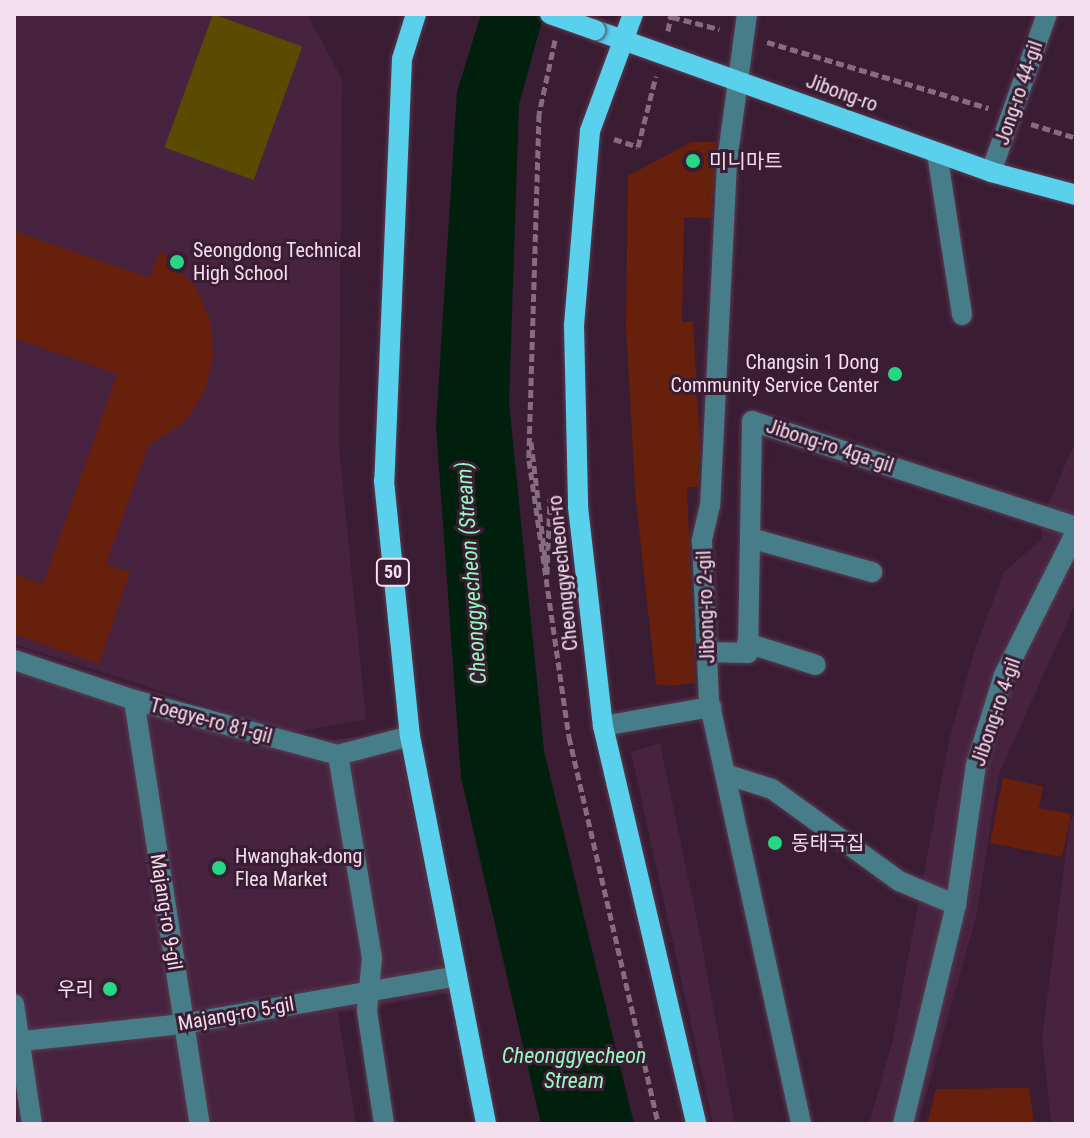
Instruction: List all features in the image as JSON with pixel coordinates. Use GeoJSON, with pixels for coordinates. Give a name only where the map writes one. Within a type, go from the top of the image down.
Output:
{"type":"FeatureCollection","features":[{"type":"Feature","properties":{"kind":"main road","name":"50"},"geometry":{"type":"LineString","coordinates":[[416,14],[402,59],[384,481],[410,736],[486,1124]]}},
{"type":"Feature","properties":{"kind":"main road","name":"Jibong-ro"},"geometry":{"type":"LineString","coordinates":[[550,14],[991,172],[1076,195]]}},
{"type":"Feature","properties":{"kind":"main road","name":"Cheonggyecheon-ro"},"geometry":{"type":"LineString","coordinates":[[633,14],[590,131],[575,370],[578,507],[603,726],[696,1124]]}},
{"type":"Feature","properties":{"kind":"street","name":"Jibong-ro 2-gil"},"geometry":{"type":"LineString","coordinates":[[747,14],[726,177],[710,505],[702,541],[711,707],[801,1124]]}},
{"type":"Feature","properties":{"kind":"street","name":"Jong-ro 44-gil"},"geometry":{"type":"LineString","coordinates":[[991,172],[1047,14]]}},
{"type":"Feature","properties":{"kind":"street"},"geometry":{"type":"LineString","coordinates":[[937,153],[962,315]]}},
{"type":"Feature","properties":{"kind":"street","name":"Jibong-ro 4ga-gil"},"geometry":{"type":"LineString","coordinates":[[747,643],[752,421],[1076,530]]}},
{"type":"Feature","properties":{"kind":"street","name":"Jibong-ro 4-gil"},"geometry":{"type":"LineString","coordinates":[[903,1124],[956,905],[976,765],[1004,675],[1076,530]]}},
{"type":"Feature","properties":{"kind":"street"},"geometry":{"type":"LineString","coordinates":[[750,538],[872,572]]}},
{"type":"Feature","properties":{"kind":"street"},"geometry":{"type":"LineString","coordinates":[[708,652],[748,653],[747,643],[816,665]]}},
{"type":"Feature","properties":{"kind":"street","name":"Toegye-ro 81-gil"},"geometry":{"type":"LineString","coordinates":[[14,660],[134,700],[338,755],[410,736]]}},
{"type":"Feature","properties":{"kind":"street","name":"Majang-ro 9-gil"},"geometry":{"type":"LineString","coordinates":[[134,700],[200,1124]]}},
{"type":"Feature","properties":{"kind":"street"},"geometry":{"type":"LineString","coordinates":[[603,726],[711,707]]}},
{"type":"Feature","properties":{"kind":"street"},"geometry":{"type":"LineString","coordinates":[[338,755],[372,958],[367,1011],[384,1124]]}},
{"type":"Feature","properties":{"kind":"street"},"geometry":{"type":"LineString","coordinates":[[725,774],[772,789],[899,881],[956,905]]}},
{"type":"Feature","properties":{"kind":"street","name":"Majang-ro 5-gil"},"geometry":{"type":"LineString","coordinates":[[17,1042],[183,1024],[457,976]]}},
{"type":"Feature","properties":{"kind":"street"},"geometry":{"type":"LineString","coordinates":[[14,1004],[17,1042],[32,1124]]}},
{"type":"Feature","properties":{"kind":"path"},"geometry":{"type":"LineString","coordinates":[[590,131],[638,147],[672,15],[1076,138]]}},
{"type":"Feature","properties":{"kind":"shaded area","name":"Seongdong Technical High School"},"geometry":{"type":"Polygon","coordinates":[[[14,14],[307,14],[342,79],[339,445],[366,719],[292,733],[14,644],[14,14]]]}},
{"type":"Feature","properties":{"kind":"shaded area"},"geometry":{"type":"Polygon","coordinates":[[[213,14],[302,46],[254,180],[164,147],[213,14]]]}},
{"type":"Feature","properties":{"kind":"shaded area"},"geometry":{"type":"Polygon","coordinates":[[[1076,440],[1076,602],[999,774],[976,917],[918,1124],[869,1124],[893,1039],[949,740],[975,649],[1004,572],[1041,540],[1043,516],[1076,440]]]}},
{"type":"Feature","properties":{"kind":"shaded area","name":"Hwanghak-dong Flea Market"},"geometry":{"type":"Polygon","coordinates":[[[14,653],[309,742],[397,733],[450,993],[338,1013],[356,1124],[14,1124],[14,653]]]}},
{"type":"Feature","properties":{"kind":"shaded area"},"geometry":{"type":"Polygon","coordinates":[[[660,743],[735,1124],[713,1124],[631,752],[660,743]]]}},
{"type":"Feature","properties":{"kind":"shaded area"},"geometry":{"type":"Polygon","coordinates":[[[1076,813],[1076,1124],[1051,1124],[1042,1038],[1070,820],[1076,813]]]}},
{"type":"Feature","properties":{"kind":"water","name":"Cheonggyecheon Stream"},"geometry":{"type":"Polygon","coordinates":[[[481,14],[544,14],[519,104],[509,402],[544,751],[634,1124],[541,1124],[461,777],[436,426],[457,92],[481,14]]]}},
{"type":"Feature","properties":{"kind":"building"},"geometry":{"type":"Polygon","coordinates":[[[691,142],[716,142],[711,218],[684,217],[682,322],[693,321],[700,443],[698,487],[687,487],[695,683],[668,686],[656,684],[635,491],[626,325],[628,176],[691,142]]]}},
{"type":"Feature","properties":{"kind":"building"},"geometry":{"type":"Polygon","coordinates":[[[14,231],[150,278],[160,250],[195,286],[210,319],[213,355],[205,391],[185,421],[148,446],[106,564],[130,572],[99,664],[14,634],[14,574],[43,584],[117,374],[14,338],[14,231]]]}},
{"type":"Feature","properties":{"kind":"building"},"geometry":{"type":"Polygon","coordinates":[[[1003,778],[1043,786],[1039,808],[1071,814],[1062,857],[990,843],[1003,778]]]}},
{"type":"Feature","properties":{"kind":"building"},"geometry":{"type":"Polygon","coordinates":[[[1029,1088],[1034,1124],[927,1124],[936,1089],[1029,1088]]]}},
{"type":"Feature","properties":{"kind":"place","name":"미니마트"},"geometry":{"type":"Point","coordinates":[693,161]}},
{"type":"Feature","properties":{"kind":"place","name":"Seongdong Technical High School"},"geometry":{"type":"Point","coordinates":[177,262]}},
{"type":"Feature","properties":{"kind":"place","name":"Changsin 1 Dong Community Service Center"},"geometry":{"type":"Point","coordinates":[895,374]}},
{"type":"Feature","properties":{"kind":"place","name":"동태국집"},"geometry":{"type":"Point","coordinates":[775,843]}},
{"type":"Feature","properties":{"kind":"place","name":"Hwanghak-dong Flea Market"},"geometry":{"type":"Point","coordinates":[219,868]}},
{"type":"Feature","properties":{"kind":"place","name":"우리"},"geometry":{"type":"Point","coordinates":[110,989]}},
{"type":"Feature","properties":{"kind":"water label","name":"Cheonggyecheon (Stream)"},"geometry":{"type":"Point","coordinates":[471,573]}}]}
